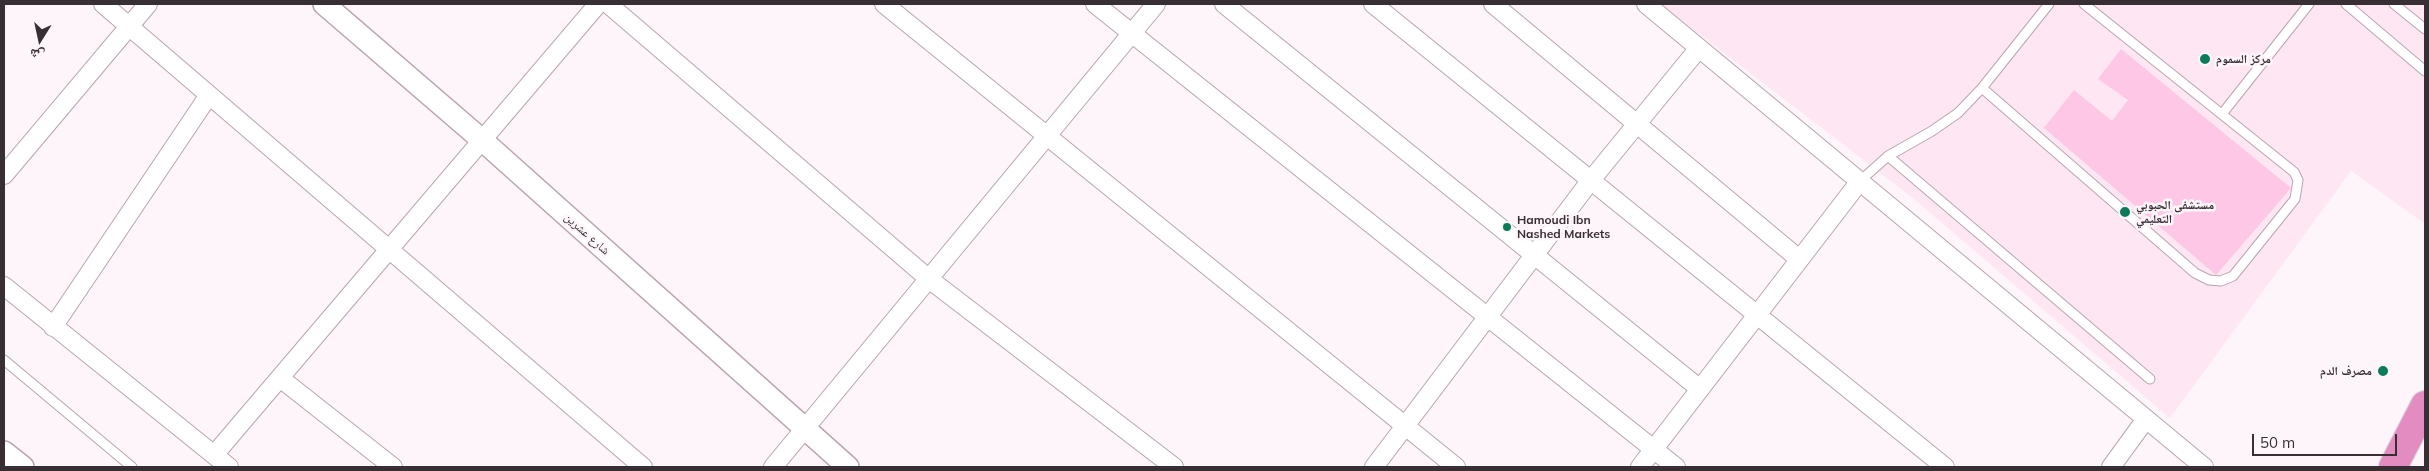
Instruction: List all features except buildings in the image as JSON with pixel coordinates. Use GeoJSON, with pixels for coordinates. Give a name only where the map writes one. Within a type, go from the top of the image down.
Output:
{"type":"FeatureCollection","features":[{"type":"Feature","properties":{"kind":"highway"},"geometry":{"type":"LineString","coordinates":[[2393,467],[2425,405]]}},
{"type":"Feature","properties":{"kind":"street"},"geometry":{"type":"LineString","coordinates":[[103,4],[643,467]]}},
{"type":"Feature","properties":{"kind":"street"},"geometry":{"type":"LineString","coordinates":[[4,175],[148,4]]}},
{"type":"Feature","properties":{"kind":"street","name":"شارع عشرين"},"geometry":{"type":"LineString","coordinates":[[324,4],[482,140],[848,467]]}},
{"type":"Feature","properties":{"kind":"street"},"geometry":{"type":"LineString","coordinates":[[214,455],[598,4]]}},
{"type":"Feature","properties":{"kind":"street"},"geometry":{"type":"LineString","coordinates":[[608,4],[929,279],[1174,467]]}},
{"type":"Feature","properties":{"kind":"street"},"geometry":{"type":"LineString","coordinates":[[884,4],[1456,467]]}},
{"type":"Feature","properties":{"kind":"street"},"geometry":{"type":"LineString","coordinates":[[1095,4],[1676,467]]}},
{"type":"Feature","properties":{"kind":"street"},"geometry":{"type":"LineString","coordinates":[[773,467],[1156,4]]}},
{"type":"Feature","properties":{"kind":"street"},"geometry":{"type":"LineString","coordinates":[[1224,4],[1700,389]]}},
{"type":"Feature","properties":{"kind":"street"},"geometry":{"type":"LineString","coordinates":[[1373,4],[1944,467]]}},
{"type":"Feature","properties":{"kind":"street"},"geometry":{"type":"LineString","coordinates":[[1493,4],[1799,260]]}},
{"type":"Feature","properties":{"kind":"street"},"geometry":{"type":"LineString","coordinates":[[1646,4],[2204,467]]}},
{"type":"Feature","properties":{"kind":"street"},"geometry":{"type":"LineString","coordinates":[[1374,467],[1591,180],[1699,48]]}},
{"type":"Feature","properties":{"kind":"street"},"geometry":{"type":"LineString","coordinates":[[53,327],[208,96]]}},
{"type":"Feature","properties":{"kind":"street"},"geometry":{"type":"LineString","coordinates":[[1640,467],[1860,181]]}},
{"type":"Feature","properties":{"kind":"street"},"geometry":{"type":"LineString","coordinates":[[4,286],[229,467]]}},
{"type":"Feature","properties":{"kind":"street"},"geometry":{"type":"LineString","coordinates":[[280,378],[392,467]]}},
{"type":"Feature","properties":{"kind":"street"},"geometry":{"type":"LineString","coordinates":[[2111,467],[2146,419]]}},
{"type":"Feature","properties":{"kind":"street"},"geometry":{"type":"LineString","coordinates":[[4,452],[23,467]]}},
{"type":"Feature","properties":{"kind":"lane"},"geometry":{"type":"LineString","coordinates":[[1860,181],[1888,156],[1932,131],[1958,113],[1982,88],[2049,4]]}},
{"type":"Feature","properties":{"kind":"lane"},"geometry":{"type":"LineString","coordinates":[[1982,88],[2195,273],[2209,280],[2221,281],[2233,276],[2295,199],[2298,180],[2294,172],[2084,4]]}},
{"type":"Feature","properties":{"kind":"lane"},"geometry":{"type":"LineString","coordinates":[[2222,114],[2309,4]]}},
{"type":"Feature","properties":{"kind":"lane"},"geometry":{"type":"LineString","coordinates":[[2346,4],[2425,71]]}},
{"type":"Feature","properties":{"kind":"lane"},"geometry":{"type":"LineString","coordinates":[[2394,4],[2425,30]]}},
{"type":"Feature","properties":{"kind":"lane"},"geometry":{"type":"LineString","coordinates":[[1888,156],[2150,379]]}},
{"type":"Feature","properties":{"kind":"lane"},"geometry":{"type":"LineString","coordinates":[[4,360],[132,467]]}},
{"type":"Feature","properties":{"kind":"shaded area","name":"مستشفى الحبوبي التعليمي"},"geometry":{"type":"Polygon","coordinates":[[[1665,4],[2425,4],[2425,224],[2351,171],[2170,418],[1914,199],[1663,6],[1665,4]]]}},
{"type":"Feature","properties":{"kind":"shaded area"},"geometry":{"type":"Polygon","coordinates":[[[2121,49],[2291,188],[2216,275],[2044,128],[2074,90],[2112,121],[2128,100],[2098,79],[2121,49]]]}},
{"type":"Feature","properties":{"kind":"place","name":"مركز السموم"},"geometry":{"type":"Point","coordinates":[2205,59]}},
{"type":"Feature","properties":{"kind":"place","name":"مستشفى الحبوبي التعليمي"},"geometry":{"type":"Point","coordinates":[2125,212]}},
{"type":"Feature","properties":{"kind":"place","name":"Hamoudi Ibn Nashed Markets"},"geometry":{"type":"Point","coordinates":[1507,227]}},
{"type":"Feature","properties":{"kind":"place","name":"مصرف الدم"},"geometry":{"type":"Point","coordinates":[2383,371]}}]}
